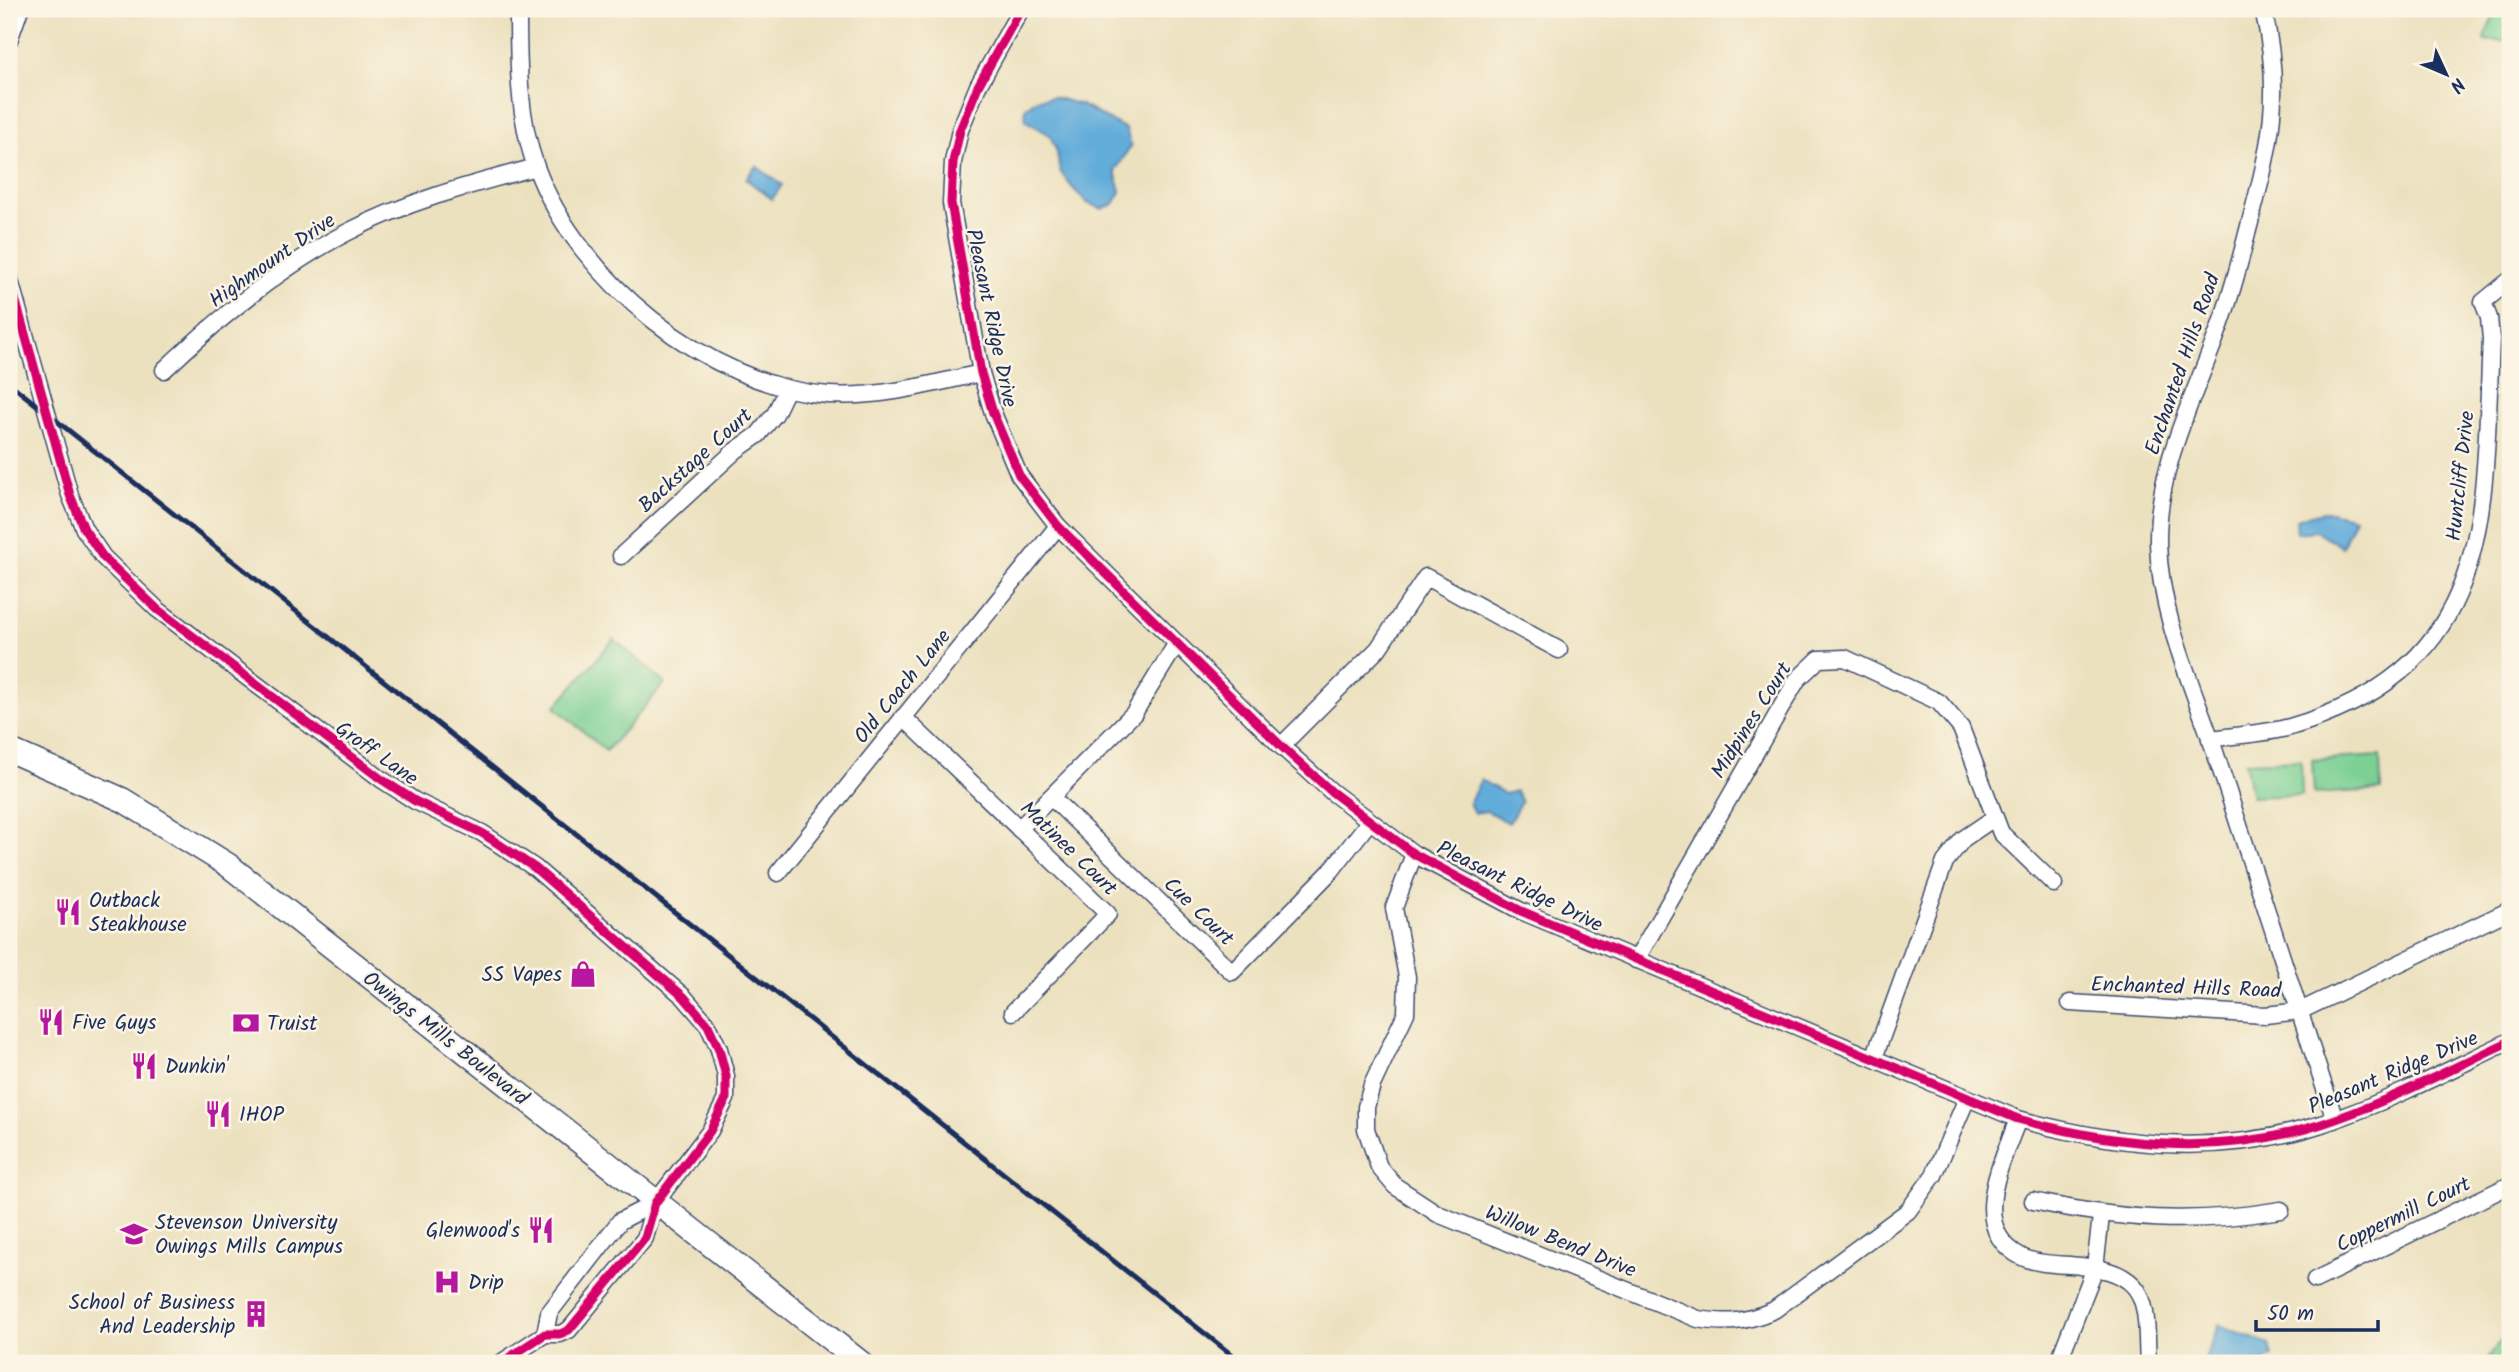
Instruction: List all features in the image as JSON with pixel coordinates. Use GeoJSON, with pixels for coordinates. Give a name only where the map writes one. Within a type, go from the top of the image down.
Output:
{"type":"FeatureCollection","features":[{"type":"Feature","properties":{"kind":"main road","name":"Owings Mills Boulevard"},"geometry":{"type":"LineString","coordinates":[[9,750],[123,800],[206,850],[861,1363]]}},
{"type":"Feature","properties":{"kind":"street"},"geometry":{"type":"LineString","coordinates":[[9,40],[20,9]]}},
{"type":"Feature","properties":{"kind":"street"},"geometry":{"type":"LineString","coordinates":[[518,9],[523,109],[536,167],[553,205],[573,236],[624,293],[692,348],[749,377],[787,388],[828,395],[864,395],[981,373]]}},
{"type":"Feature","properties":{"kind":"street","name":"Pleasant Ridge Drive"},"geometry":{"type":"LineString","coordinates":[[1021,9],[978,86],[960,130],[953,162],[951,203],[981,373],[1005,447],[1019,475],[1058,526],[1281,747],[1369,822],[1414,854],[1521,911],[1636,960],[2018,1119],[2081,1136],[2133,1144],[2175,1145],[2231,1143],[2291,1133],[2335,1120],[2510,1041]]}},
{"type":"Feature","properties":{"kind":"street","name":"Enchanted Hills Road"},"geometry":{"type":"LineString","coordinates":[[2263,9],[2275,72],[2271,141],[2230,297],[2174,443],[2161,503],[2158,542],[2163,592],[2173,637],[2210,739],[2335,1120]]}},
{"type":"Feature","properties":{"kind":"street","name":"Highmount Drive"},"geometry":{"type":"LineString","coordinates":[[164,370],[267,284],[348,232],[451,191],[536,167]]}},
{"type":"Feature","properties":{"kind":"street","name":"Groff Lane"},"geometry":{"type":"LineString","coordinates":[[9,277],[70,495],[84,529],[103,557],[127,582],[207,649],[381,779],[415,801],[482,834],[535,868],[684,997],[708,1025],[724,1062],[726,1099],[710,1131],[655,1203]]}},
{"type":"Feature","properties":{"kind":"street","name":"Huntcliff Drive"},"geometry":{"type":"LineString","coordinates":[[2210,739],[2287,728],[2329,714],[2363,697],[2393,677],[2416,657],[2436,633],[2454,605],[2470,569],[2480,527],[2491,339],[2489,318],[2483,302],[2510,280]]}},
{"type":"Feature","properties":{"kind":"street","name":"Backstage Court"},"geometry":{"type":"LineString","coordinates":[[621,556],[735,451],[758,435],[775,414],[787,388]]}},
{"type":"Feature","properties":{"kind":"street","name":"Old Coach Lane"},"geometry":{"type":"LineString","coordinates":[[778,873],[1058,526]]}},
{"type":"Feature","properties":{"kind":"street"},"geometry":{"type":"LineString","coordinates":[[1281,747],[1378,649],[1426,577],[1559,650]]}},
{"type":"Feature","properties":{"kind":"street"},"geometry":{"type":"LineString","coordinates":[[1019,829],[1133,713],[1177,643]]}},
{"type":"Feature","properties":{"kind":"street","name":"Midpines Court"},"geometry":{"type":"LineString","coordinates":[[1636,960],[1797,680],[1819,659],[1845,659],[1939,702],[1961,727],[2001,833],[2054,884]]}},
{"type":"Feature","properties":{"kind":"street","name":"Matinee Court"},"geometry":{"type":"LineString","coordinates":[[903,717],[1108,914],[1013,1012]]}},
{"type":"Feature","properties":{"kind":"street","name":"Cue Court"},"geometry":{"type":"LineString","coordinates":[[1051,797],[1232,972],[1331,872],[1369,822]]}},
{"type":"Feature","properties":{"kind":"street"},"geometry":{"type":"LineString","coordinates":[[1874,1058],[1945,862],[1963,839],[1994,818]]}},
{"type":"Feature","properties":{"kind":"street","name":"Willow Bend Drive"},"geometry":{"type":"LineString","coordinates":[[1414,854],[1394,908],[1407,976],[1406,1013],[1372,1086],[1366,1107],[1366,1129],[1379,1167],[1395,1186],[1438,1214],[1698,1319],[1727,1324],[1749,1321],[1774,1310],[1908,1211],[1934,1175],[1967,1098]]}},
{"type":"Feature","properties":{"kind":"street","name":"Enchanted Hills Road"},"geometry":{"type":"LineString","coordinates":[[2070,1003],[2265,1014],[2300,1011],[2510,910]]}},
{"type":"Feature","properties":{"kind":"street"},"geometry":{"type":"LineString","coordinates":[[2018,1119],[1991,1202],[1998,1234],[2010,1249],[2024,1258],[2095,1268],[2124,1278],[2141,1296],[2148,1363]]}},
{"type":"Feature","properties":{"kind":"street","name":"Coppermill Court"},"geometry":{"type":"LineString","coordinates":[[2315,1280],[2510,1185]]}},
{"type":"Feature","properties":{"kind":"street"},"geometry":{"type":"LineString","coordinates":[[2033,1201],[2101,1216],[2145,1220],[2194,1220],[2281,1210]]}},
{"type":"Feature","properties":{"kind":"street"},"geometry":{"type":"LineString","coordinates":[[545,1334],[549,1313],[620,1221],[655,1203]]}},
{"type":"Feature","properties":{"kind":"street"},"geometry":{"type":"LineString","coordinates":[[501,1363],[545,1334],[560,1335],[569,1330],[645,1238],[655,1203]]}},
{"type":"Feature","properties":{"kind":"street"},"geometry":{"type":"LineString","coordinates":[[2058,1363],[2095,1268],[2101,1216]]}},
{"type":"Feature","properties":{"kind":"street"},"geometry":{"type":"LineString","coordinates":[[574,1282],[595,1300]]}},
{"type":"Feature","properties":{"kind":"green space"},"geometry":{"type":"Polygon","coordinates":[[[2496,9],[2510,9],[2510,42],[2484,40],[2496,9]]]}},
{"type":"Feature","properties":{"kind":"green space"},"geometry":{"type":"Polygon","coordinates":[[[614,639],[665,683],[606,751],[555,707],[614,639]]]}},
{"type":"Feature","properties":{"kind":"green space"},"geometry":{"type":"Polygon","coordinates":[[[2380,756],[2381,790],[2314,794],[2312,760],[2380,756]]]}},
{"type":"Feature","properties":{"kind":"green space"},"geometry":{"type":"Polygon","coordinates":[[[2301,760],[2302,795],[2252,797],[2245,762],[2301,760]]]}},
{"type":"Feature","properties":{"kind":"green space"},"geometry":{"type":"Polygon","coordinates":[[[2510,1329],[2510,1363],[2484,1363],[2510,1329]]]}},
{"type":"Feature","properties":{"kind":"water"},"geometry":{"type":"Polygon","coordinates":[[[1053,97],[1081,105],[1126,129],[1131,146],[1115,171],[1121,192],[1114,204],[1102,209],[1087,203],[1060,171],[1057,152],[1050,135],[1026,121],[1025,108],[1037,99],[1053,97]]]}},
{"type":"Feature","properties":{"kind":"water"},"geometry":{"type":"Polygon","coordinates":[[[756,166],[782,185],[772,199],[746,179],[756,166]]]}},
{"type":"Feature","properties":{"kind":"water"},"geometry":{"type":"Polygon","coordinates":[[[2326,511],[2355,518],[2342,547],[2316,531],[2297,533],[2296,519],[2326,511]]]}},
{"type":"Feature","properties":{"kind":"water"},"geometry":{"type":"Polygon","coordinates":[[[1481,780],[1505,794],[1516,791],[1521,801],[1509,823],[1487,811],[1474,813],[1469,803],[1481,780]]]}},
{"type":"Feature","properties":{"kind":"water"},"geometry":{"type":"Polygon","coordinates":[[[2219,1325],[2270,1345],[2273,1356],[2261,1363],[2203,1363],[2219,1325]]]}},
{"type":"Feature","properties":{"kind":"railway"},"geometry":{"type":"LineString","coordinates":[[9,383],[1242,1363]]}},
{"type":"Feature","properties":{"kind":"cycle path"},"geometry":{"type":"LineString","coordinates":[[1021,9],[978,86],[960,130],[953,162],[951,203],[981,373],[993,413],[1019,475],[1058,526],[1281,746],[1332,792],[1414,854],[1521,911],[2018,1119],[2098,1137],[2138,1142],[2217,1144],[2257,1140],[2296,1131],[2380,1102],[2510,1041]]}},
{"type":"Feature","properties":{"kind":"cycle path"},"geometry":{"type":"LineString","coordinates":[[9,277],[70,495],[84,529],[103,557],[157,609],[381,779],[415,801],[482,833],[535,868],[684,997],[708,1025],[719,1049],[726,1076],[726,1099],[710,1131],[655,1203],[645,1238],[569,1330],[560,1334],[545,1334],[501,1363]]}},
{"type":"Feature","properties":{"kind":"place","name":"Outback Steakhouse"},"geometry":{"type":"Point","coordinates":[68,912]}},
{"type":"Feature","properties":{"kind":"place","name":"SS Vapes"},"geometry":{"type":"Point","coordinates":[583,974]}},
{"type":"Feature","properties":{"kind":"place","name":"Five Guys"},"geometry":{"type":"Point","coordinates":[51,1022]}},
{"type":"Feature","properties":{"kind":"place","name":"Truist"},"geometry":{"type":"Point","coordinates":[246,1023]}},
{"type":"Feature","properties":{"kind":"place","name":"Dunkin'"},"geometry":{"type":"Point","coordinates":[144,1066]}},
{"type":"Feature","properties":{"kind":"place","name":"IHOP"},"geometry":{"type":"Point","coordinates":[218,1114]}},
{"type":"Feature","properties":{"kind":"place","name":"Glenwood's"},"geometry":{"type":"Point","coordinates":[541,1230]}},
{"type":"Feature","properties":{"kind":"place","name":"Stevenson University Owings Mills Campus"},"geometry":{"type":"Point","coordinates":[134,1234]}},
{"type":"Feature","properties":{"kind":"place","name":"Drip"},"geometry":{"type":"Point","coordinates":[447,1282]}},
{"type":"Feature","properties":{"kind":"place","name":"School of Business And Leadership"},"geometry":{"type":"Point","coordinates":[256,1314]}}]}
